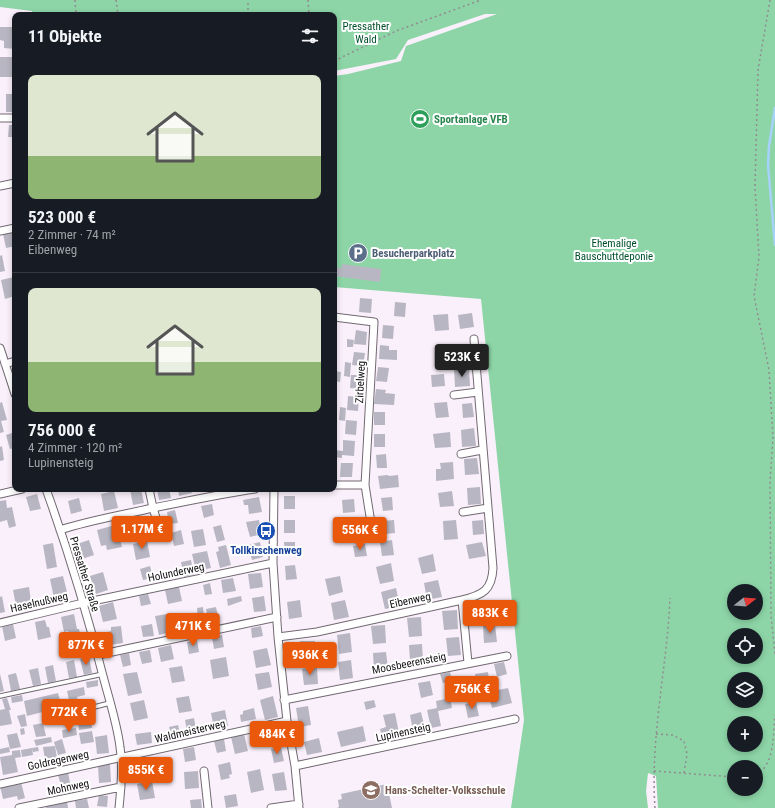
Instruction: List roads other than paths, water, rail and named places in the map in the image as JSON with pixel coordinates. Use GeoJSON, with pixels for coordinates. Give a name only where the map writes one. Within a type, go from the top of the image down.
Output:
{"type":"FeatureCollection","features":[{"type":"Feature","properties":{"kind":"street"},"geometry":{"type":"LineString","coordinates":[[0,118],[12,118]]}},
{"type":"Feature","properties":{"kind":"street"},"geometry":{"type":"LineString","coordinates":[[0,186],[12,184]]}},
{"type":"Feature","properties":{"kind":"street"},"geometry":{"type":"LineString","coordinates":[[0,231],[12,229]]}},
{"type":"Feature","properties":{"kind":"street","name":"Zirbelweg"},"geometry":{"type":"LineString","coordinates":[[337,317],[374,322],[365,485],[372,529]]}},
{"type":"Feature","properties":{"kind":"street","name":"Eibenweg"},"geometry":{"type":"LineString","coordinates":[[278,637],[317,632],[462,600],[474,597],[488,589],[493,580],[493,568],[474,340]]}},
{"type":"Feature","properties":{"kind":"street"},"geometry":{"type":"LineString","coordinates":[[0,348],[12,385]]}},
{"type":"Feature","properties":{"kind":"street"},"geometry":{"type":"LineString","coordinates":[[5,364],[12,362]]}},
{"type":"Feature","properties":{"kind":"street"},"geometry":{"type":"LineString","coordinates":[[454,395],[478,392]]}},
{"type":"Feature","properties":{"kind":"street"},"geometry":{"type":"LineString","coordinates":[[461,454],[482,450]]}},
{"type":"Feature","properties":{"kind":"street"},"geometry":{"type":"LineString","coordinates":[[337,485],[365,485]]}},
{"type":"Feature","properties":{"kind":"street"},"geometry":{"type":"LineString","coordinates":[[0,494],[12,491]]}},
{"type":"Feature","properties":{"kind":"street","name":"Pressather Straße"},"geometry":{"type":"LineString","coordinates":[[47,492],[83,603],[118,732],[121,758],[119,808]]}},
{"type":"Feature","properties":{"kind":"street"},"geometry":{"type":"LineString","coordinates":[[150,492],[161,534]]}},
{"type":"Feature","properties":{"kind":"street"},"geometry":{"type":"LineString","coordinates":[[60,530],[126,513],[232,492]]}},
{"type":"Feature","properties":{"kind":"street"},"geometry":{"type":"LineString","coordinates":[[270,808],[299,806],[295,766],[284,700],[278,637],[273,563],[274,492]]}},
{"type":"Feature","properties":{"kind":"street"},"geometry":{"type":"LineString","coordinates":[[463,512],[488,508]]}},
{"type":"Feature","properties":{"kind":"street","name":"Holunderweg"},"geometry":{"type":"LineString","coordinates":[[83,603],[273,563]]}},
{"type":"Feature","properties":{"kind":"street"},"geometry":{"type":"LineString","coordinates":[[462,600],[468,663]]}},
{"type":"Feature","properties":{"kind":"street","name":"Haselnußweg"},"geometry":{"type":"LineString","coordinates":[[0,623],[83,603]]}},
{"type":"Feature","properties":{"kind":"street"},"geometry":{"type":"LineString","coordinates":[[98,655],[277,617]]}},
{"type":"Feature","properties":{"kind":"street","name":"Moosbeerensteig"},"geometry":{"type":"LineString","coordinates":[[284,700],[507,656]]}},
{"type":"Feature","properties":{"kind":"street","name":"Lupinensteig"},"geometry":{"type":"LineString","coordinates":[[295,766],[514,719]]}},
{"type":"Feature","properties":{"kind":"street","name":"Waldmeisterweg"},"geometry":{"type":"LineString","coordinates":[[121,758],[287,721]]}},
{"type":"Feature","properties":{"kind":"street","name":"Goldregenweg"},"geometry":{"type":"LineString","coordinates":[[0,784],[121,758]]}},
{"type":"Feature","properties":{"kind":"street"},"geometry":{"type":"LineString","coordinates":[[204,771],[208,808]]}},
{"type":"Feature","properties":{"kind":"street","name":"Mohnweg"},"geometry":{"type":"LineString","coordinates":[[19,808],[121,787]]}},
{"type":"Feature","properties":{"kind":"lane"},"geometry":{"type":"LineString","coordinates":[[0,696],[103,674]]}},
{"type":"Feature","properties":{"kind":"lane"},"geometry":{"type":"LineString","coordinates":[[51,718],[110,703]]}},
{"type":"Feature","properties":{"kind":"waterway"},"geometry":{"type":"LineString","coordinates":[[775,108],[769,146],[768,165],[775,245]]}},
{"type":"Feature","properties":{"kind":"place","name":"Sportanlage VFB"},"geometry":{"type":"Point","coordinates":[420,119]}},
{"type":"Feature","properties":{"kind":"place","name":"Besucherparkplatz"},"geometry":{"type":"Point","coordinates":[358,253]}},
{"type":"Feature","properties":{"kind":"place","name":"Tollkirschenweg"},"geometry":{"type":"Point","coordinates":[266,531]}},
{"type":"Feature","properties":{"kind":"place","name":"Hans-Schelter-Volksschule"},"geometry":{"type":"Point","coordinates":[371,790]}},
{"type":"Feature","properties":{"kind":"park label","name":"Pressather Wald"},"geometry":{"type":"Point","coordinates":[366,32]}},
{"type":"Feature","properties":{"kind":"park label","name":"Ehemalige Bauschuttdeponie"},"geometry":{"type":"Point","coordinates":[614,249]}}]}
